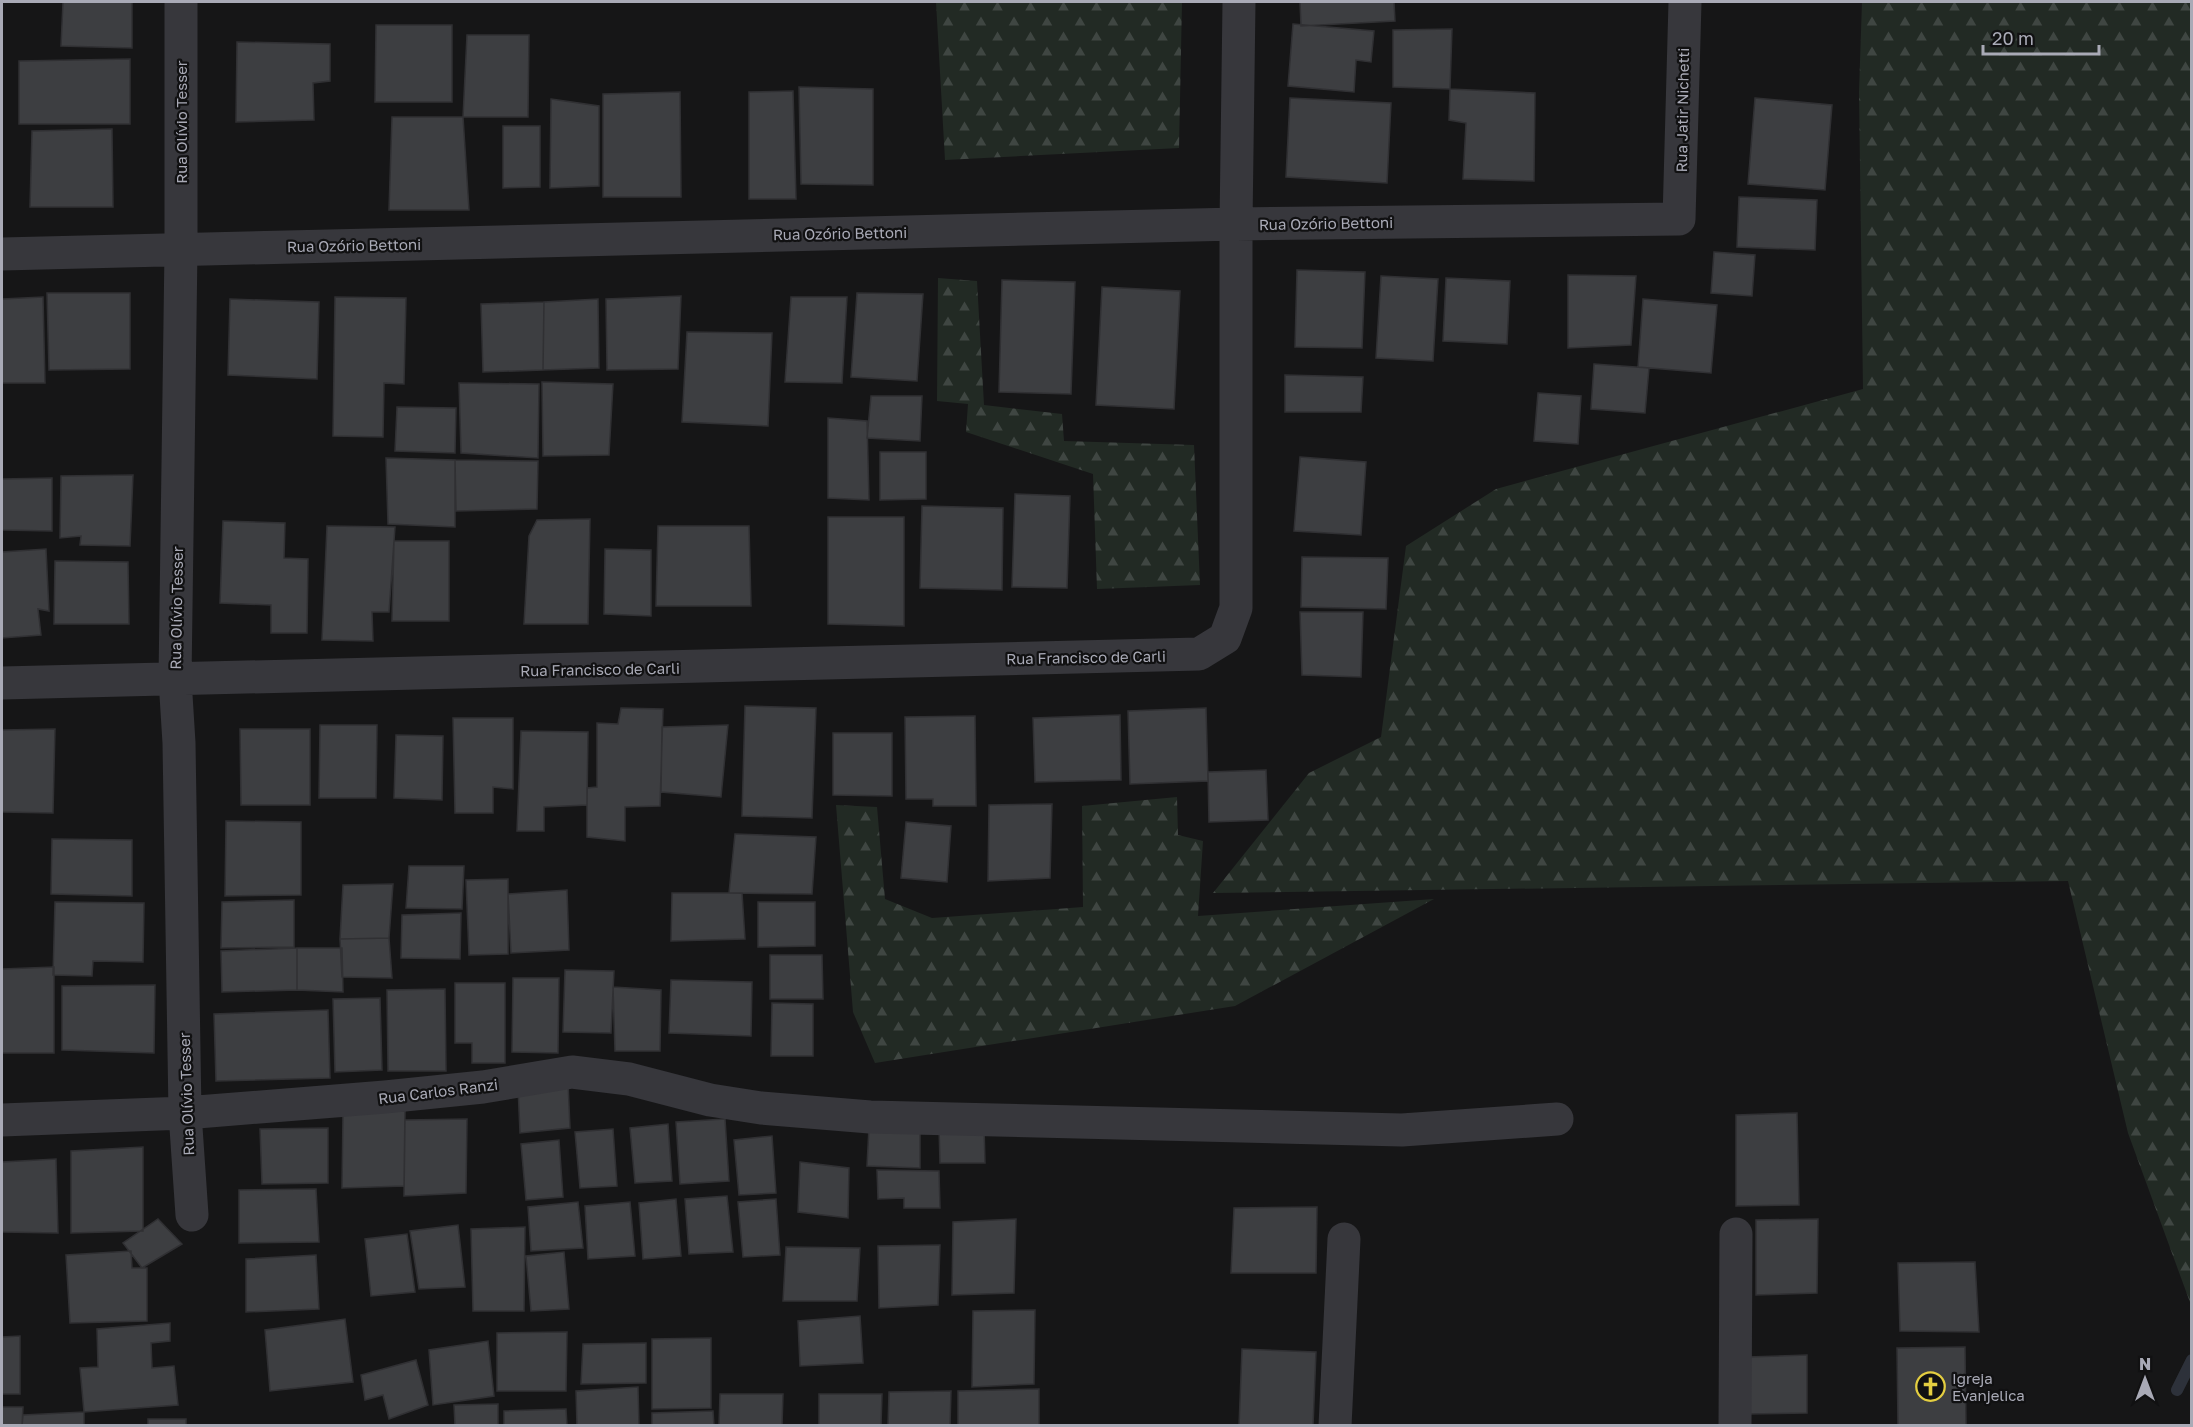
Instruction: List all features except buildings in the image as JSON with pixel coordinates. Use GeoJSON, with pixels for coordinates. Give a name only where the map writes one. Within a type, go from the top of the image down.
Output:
{"type":"FeatureCollection","features":[{"type":"Feature","properties":{"kind":"street","name":"Rua Olívio Tesser"},"geometry":{"type":"LineString","coordinates":[[181,2],[181,249],[175,679],[179,755],[185,1113],[192,1215]]}},
{"type":"Feature","properties":{"kind":"street"},"geometry":{"type":"LineString","coordinates":[[1236,224],[1239,2]]}},
{"type":"Feature","properties":{"kind":"street","name":"Rua Jatir Nichetti"},"geometry":{"type":"LineString","coordinates":[[1679,219],[1684,2]]}},
{"type":"Feature","properties":{"kind":"street","name":"Rua Ozório Bettoni"},"geometry":{"type":"LineString","coordinates":[[2,254],[1236,224],[1679,219]]}},
{"type":"Feature","properties":{"kind":"street","name":"Rua Francisco de Carli"},"geometry":{"type":"LineString","coordinates":[[2,683],[1199,654],[1225,638],[1236,608],[1236,224]]}},
{"type":"Feature","properties":{"kind":"street","name":"Rua Carlos Ranzi"},"geometry":{"type":"LineString","coordinates":[[2,1120],[185,1113],[385,1097],[483,1086],[573,1072],[629,1079],[710,1100],[740,1105],[870,1117],[1402,1130],[1557,1119]]}},
{"type":"Feature","properties":{"kind":"street"},"geometry":{"type":"LineString","coordinates":[[1735,1425],[1736,1234]]}},
{"type":"Feature","properties":{"kind":"street"},"geometry":{"type":"LineString","coordinates":[[1335,1425],[1344,1239]]}},
{"type":"Feature","properties":{"kind":"green space"},"geometry":{"type":"Polygon","coordinates":[[[936,2],[1182,2],[1179,148],[945,160],[936,2]]]}},
{"type":"Feature","properties":{"kind":"green space"},"geometry":{"type":"Polygon","coordinates":[[[1862,2],[2191,2],[2191,1305],[2128,1133],[2068,881],[1213,893],[1309,773],[1381,737],[1406,546],[1496,489],[1863,389],[1859,92],[1862,2]]]}},
{"type":"Feature","properties":{"kind":"green space"},"geometry":{"type":"Polygon","coordinates":[[[938,278],[977,281],[984,405],[1062,414],[1064,441],[1194,445],[1200,585],[1097,589],[1093,474],[966,432],[968,404],[937,401],[938,278]]]}},
{"type":"Feature","properties":{"kind":"green space"},"geometry":{"type":"Polygon","coordinates":[[[1177,797],[1178,835],[1203,841],[1198,916],[1434,899],[1235,1006],[875,1063],[853,1012],[836,805],[877,807],[885,899],[932,918],[1083,907],[1082,806],[1177,797]]]}},
{"type":"Feature","properties":{"kind":"waterway"},"geometry":{"type":"LineString","coordinates":[[2177,1390],[2192,1360]]}},
{"type":"Feature","properties":{"kind":"place","name":"Igreja Evanjelica"},"geometry":{"type":"Point","coordinates":[1931,1387]}}]}
